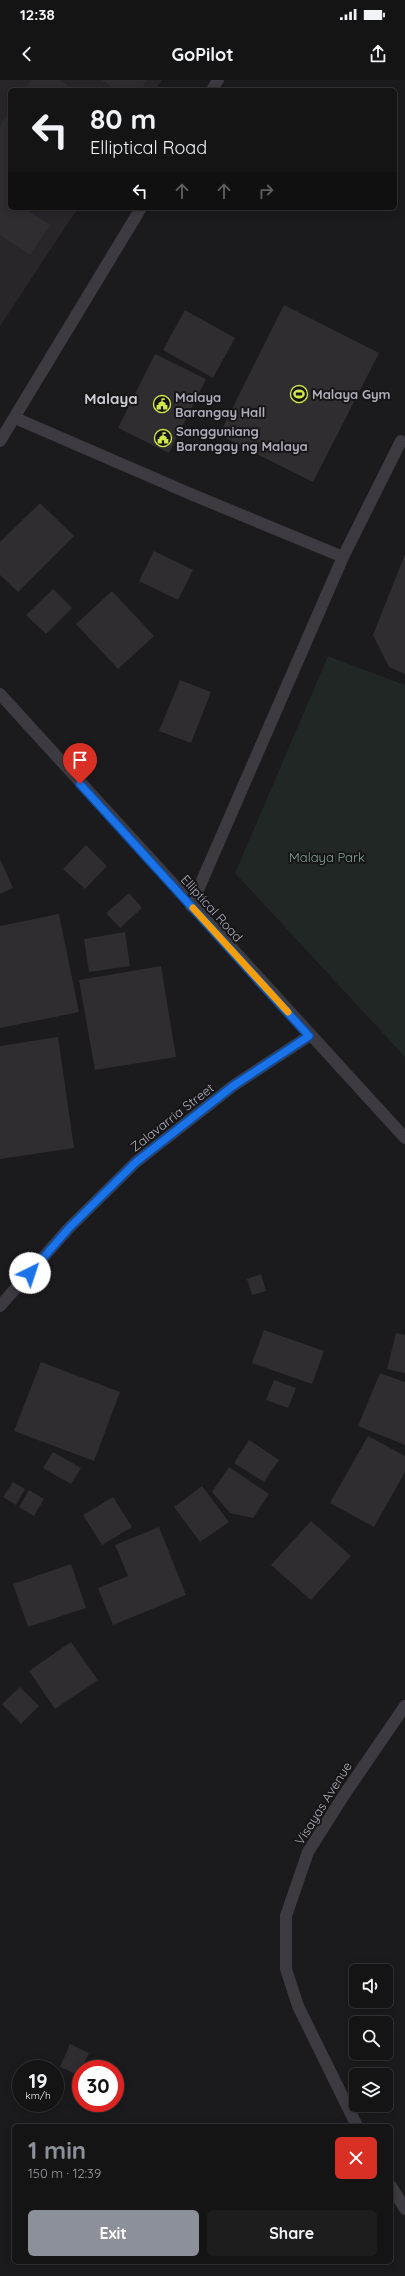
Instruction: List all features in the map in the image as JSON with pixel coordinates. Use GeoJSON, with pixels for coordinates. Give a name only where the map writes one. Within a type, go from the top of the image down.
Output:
{"type":"FeatureCollection","features":[{"type":"Feature","properties":{"kind":"street"},"geometry":{"type":"LineString","coordinates":[[0,441],[140,210]]}},
{"type":"Feature","properties":{"kind":"street"},"geometry":{"type":"LineString","coordinates":[[15,418],[193,496],[343,557]]}},
{"type":"Feature","properties":{"kind":"street"},"geometry":{"type":"LineString","coordinates":[[192,906],[343,557],[401,441]]}},
{"type":"Feature","properties":{"kind":"street","name":"Elliptical Road"},"geometry":{"type":"LineString","coordinates":[[0,694],[309,1036],[405,1138]]}},
{"type":"Feature","properties":{"kind":"street","name":"Zalavarria Street"},"geometry":{"type":"LineString","coordinates":[[0,1306],[69,1228],[136,1162],[233,1086],[309,1036]]}},
{"type":"Feature","properties":{"kind":"street","name":"Visayas Avenue"},"geometry":{"type":"LineString","coordinates":[[356,2124],[298,2006],[286,1969],[286,1916],[308,1852],[344,1795],[405,1706]]}},
{"type":"Feature","properties":{"kind":"street"},"geometry":{"type":"LineString","coordinates":[[393,2189],[405,2209]]}},
{"type":"Feature","properties":{"kind":"shaded area"},"geometry":{"type":"Polygon","coordinates":[[[0,80],[162,80],[156,88],[8,88],[8,210],[77,210],[0,326],[0,80]]]}},
{"type":"Feature","properties":{"kind":"green space","name":"Malaya Park"},"geometry":{"type":"Polygon","coordinates":[[[328,656],[405,685],[405,1057],[235,873],[328,656]]]}},
{"type":"Feature","properties":{"kind":"building"},"geometry":{"type":"Polygon","coordinates":[[[31,80],[59,80],[71,88],[25,88],[31,80]]]}},
{"type":"Feature","properties":{"kind":"building"},"geometry":{"type":"Polygon","coordinates":[[[101,80],[147,80],[142,88],[114,88],[101,80]]]}},
{"type":"Feature","properties":{"kind":"building"},"geometry":{"type":"Polygon","coordinates":[[[8,114],[8,210],[27,210],[50,225],[30,255],[0,235],[0,126],[8,114]]]}},
{"type":"Feature","properties":{"kind":"building","name":"Malaya Gym"},"geometry":{"type":"Polygon","coordinates":[[[284,305],[379,353],[313,482],[219,435],[284,305]]]}},
{"type":"Feature","properties":{"kind":"building"},"geometry":{"type":"Polygon","coordinates":[[[185,310],[235,338],[213,378],[163,350],[185,310]]]}},
{"type":"Feature","properties":{"kind":"building","name":"Malaya Barangay Hall"},"geometry":{"type":"Polygon","coordinates":[[[155,354],[206,379],[169,453],[118,428],[155,354]]]}},
{"type":"Feature","properties":{"kind":"building"},"geometry":{"type":"Polygon","coordinates":[[[40,503],[74,536],[18,592],[0,575],[0,542],[40,503]]]}},
{"type":"Feature","properties":{"kind":"building"},"geometry":{"type":"Polygon","coordinates":[[[154,551],[193,570],[178,600],[139,581],[154,551]]]}},
{"type":"Feature","properties":{"kind":"building"},"geometry":{"type":"Polygon","coordinates":[[[405,554],[405,674],[389,667],[373,635],[405,554]]]}},
{"type":"Feature","properties":{"kind":"building"},"geometry":{"type":"Polygon","coordinates":[[[53,589],[72,608],[46,634],[26,615],[53,589]]]}},
{"type":"Feature","properties":{"kind":"building"},"geometry":{"type":"Polygon","coordinates":[[[112,591],[154,636],[118,669],[76,624],[112,591]]]}},
{"type":"Feature","properties":{"kind":"building"},"geometry":{"type":"Polygon","coordinates":[[[180,680],[211,692],[191,743],[159,731],[180,680]]]}},
{"type":"Feature","properties":{"kind":"building"},"geometry":{"type":"Polygon","coordinates":[[[86,845],[107,866],[85,889],[63,869],[86,845]]]}},
{"type":"Feature","properties":{"kind":"building"},"geometry":{"type":"Polygon","coordinates":[[[0,859],[13,888],[0,894],[0,859]]]}},
{"type":"Feature","properties":{"kind":"building"},"geometry":{"type":"Polygon","coordinates":[[[129,893],[142,908],[120,928],[106,913],[129,893]]]}},
{"type":"Feature","properties":{"kind":"building"},"geometry":{"type":"Polygon","coordinates":[[[59,914],[79,1012],[0,1028],[0,926],[59,914]]]}},
{"type":"Feature","properties":{"kind":"building"},"geometry":{"type":"Polygon","coordinates":[[[125,932],[130,966],[89,972],[84,939],[125,932]]]}},
{"type":"Feature","properties":{"kind":"building"},"geometry":{"type":"Polygon","coordinates":[[[161,966],[176,1057],[95,1070],[79,980],[161,966]]]}},
{"type":"Feature","properties":{"kind":"building"},"geometry":{"type":"Polygon","coordinates":[[[58,1037],[74,1148],[0,1159],[0,1046],[58,1037]]]}},
{"type":"Feature","properties":{"kind":"building"},"geometry":{"type":"Polygon","coordinates":[[[261,1274],[266,1291],[252,1295],[247,1279],[261,1274]]]}},
{"type":"Feature","properties":{"kind":"building"},"geometry":{"type":"Polygon","coordinates":[[[264,1330],[324,1351],[312,1384],[252,1363],[264,1330]]]}},
{"type":"Feature","properties":{"kind":"building"},"geometry":{"type":"Polygon","coordinates":[[[396,1333],[405,1335],[405,1373],[387,1369],[396,1333]]]}},
{"type":"Feature","properties":{"kind":"building"},"geometry":{"type":"Polygon","coordinates":[[[41,1362],[120,1392],[94,1461],[14,1431],[41,1362]]]}},
{"type":"Feature","properties":{"kind":"building"},"geometry":{"type":"Polygon","coordinates":[[[380,1373],[405,1382],[405,1445],[358,1426],[380,1373]]]}},
{"type":"Feature","properties":{"kind":"building"},"geometry":{"type":"Polygon","coordinates":[[[274,1380],[296,1388],[288,1408],[266,1400],[274,1380]]]}},
{"type":"Feature","properties":{"kind":"building"},"geometry":{"type":"Polygon","coordinates":[[[368,1436],[405,1456],[405,1472],[374,1527],[330,1503],[368,1436]]]}},
{"type":"Feature","properties":{"kind":"building"},"geometry":{"type":"Polygon","coordinates":[[[249,1440],[279,1460],[264,1482],[234,1463],[249,1440]]]}},
{"type":"Feature","properties":{"kind":"building"},"geometry":{"type":"Polygon","coordinates":[[[53,1452],[81,1468],[71,1484],[43,1468],[53,1452]]]}},
{"type":"Feature","properties":{"kind":"building"},"geometry":{"type":"Polygon","coordinates":[[[229,1467],[269,1494],[253,1518],[230,1513],[212,1492],[229,1467]]]}},
{"type":"Feature","properties":{"kind":"building"},"geometry":{"type":"Polygon","coordinates":[[[13,1482],[25,1489],[16,1505],[3,1497],[13,1482]]]}},
{"type":"Feature","properties":{"kind":"building"},"geometry":{"type":"Polygon","coordinates":[[[202,1486],[229,1522],[200,1542],[174,1507],[202,1486]]]}},
{"type":"Feature","properties":{"kind":"building"},"geometry":{"type":"Polygon","coordinates":[[[29,1490],[44,1499],[34,1516],[19,1507],[29,1490]]]}},
{"type":"Feature","properties":{"kind":"building"},"geometry":{"type":"Polygon","coordinates":[[[113,1497],[132,1527],[102,1545],[83,1515],[113,1497]]]}},
{"type":"Feature","properties":{"kind":"building"},"geometry":{"type":"Polygon","coordinates":[[[311,1521],[351,1556],[311,1600],[271,1565],[311,1521]]]}},
{"type":"Feature","properties":{"kind":"building"},"geometry":{"type":"Polygon","coordinates":[[[159,1527],[186,1595],[113,1625],[98,1588],[128,1576],[115,1545],[159,1527]]]}},
{"type":"Feature","properties":{"kind":"building"},"geometry":{"type":"Polygon","coordinates":[[[71,1564],[86,1608],[28,1627],[13,1584],[71,1564]]]}},
{"type":"Feature","properties":{"kind":"building"},"geometry":{"type":"Polygon","coordinates":[[[71,1642],[98,1680],[55,1709],[29,1671],[71,1642]]]}},
{"type":"Feature","properties":{"kind":"building"},"geometry":{"type":"Polygon","coordinates":[[[20,1687],[39,1706],[21,1724],[2,1704],[20,1687]]]}},
{"type":"Feature","properties":{"kind":"building"},"geometry":{"type":"Polygon","coordinates":[[[70,2044],[89,2053],[86,2060],[72,2060],[72,2072],[64,2069],[63,2060],[70,2044]]]}},
{"type":"Feature","properties":{"kind":"slow traffic"},"geometry":{"type":"LineString","coordinates":[[193,908],[288,1012]]}},
{"type":"Feature","properties":{"kind":"place","name":"Malaya Gym"},"geometry":{"type":"Point","coordinates":[299,394]}},
{"type":"Feature","properties":{"kind":"place","name":"Malaya Barangay Hall"},"geometry":{"type":"Point","coordinates":[162,404]}},
{"type":"Feature","properties":{"kind":"place","name":"Sangguniang Barangay ng Malaya"},"geometry":{"type":"Point","coordinates":[163,438]}},
{"type":"Feature","properties":{"kind":"district","name":"Malaya"},"geometry":{"type":"Point","coordinates":[111,398]}},
{"type":"Feature","properties":{"kind":"route"},"geometry":{"type":"LineString","coordinates":[[30,1273],[69,1228],[136,1162],[233,1086],[309,1036],[80,784]]}}]}
